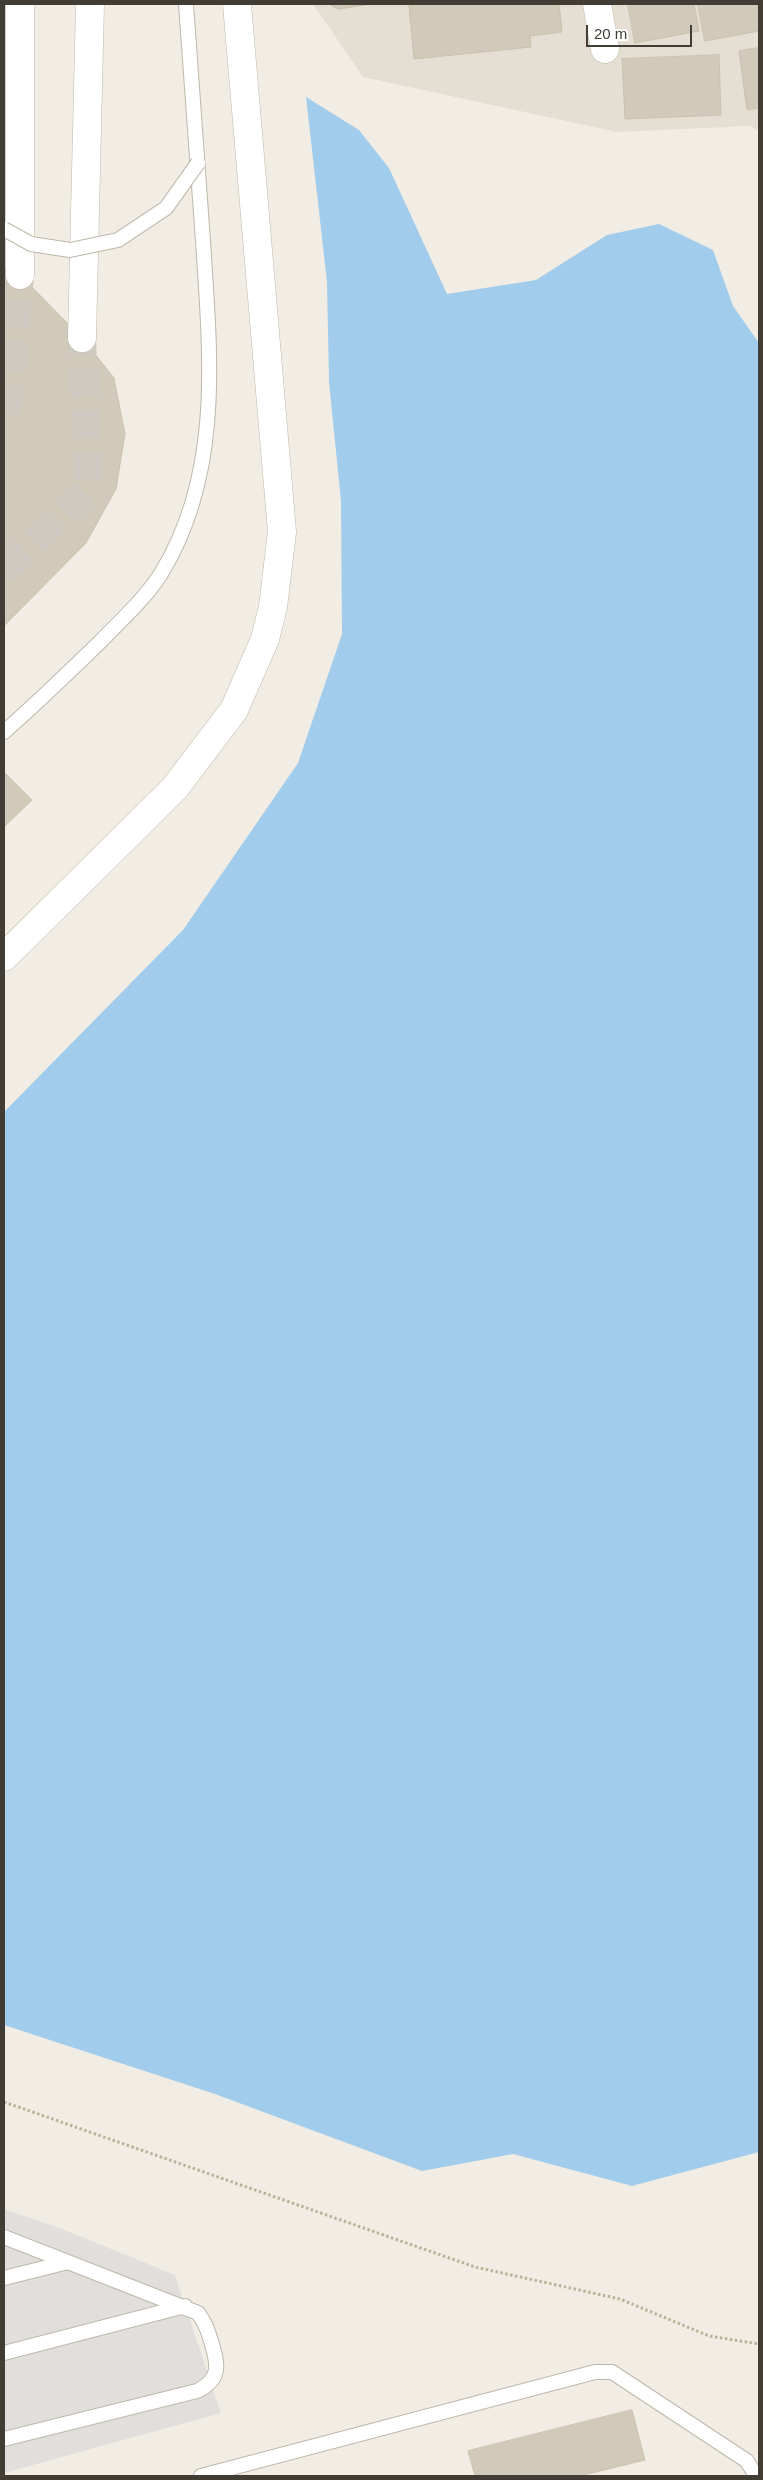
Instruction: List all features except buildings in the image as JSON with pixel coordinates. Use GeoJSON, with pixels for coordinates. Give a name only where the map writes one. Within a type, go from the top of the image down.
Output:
{"type":"FeatureCollection","features":[{"type":"Feature","properties":{"kind":"street"},"geometry":{"type":"LineString","coordinates":[[20,4],[20,275]]}},
{"type":"Feature","properties":{"kind":"street"},"geometry":{"type":"LineString","coordinates":[[82,338],[90,4]]}},
{"type":"Feature","properties":{"kind":"street"},"geometry":{"type":"LineString","coordinates":[[4,957],[174,789],[234,710],[265,639],[274,607],[282,532],[237,4]]}},
{"type":"Feature","properties":{"kind":"street"},"geometry":{"type":"LineString","coordinates":[[597,4],[605,49]]}},
{"type":"Feature","properties":{"kind":"lane"},"geometry":{"type":"LineString","coordinates":[[4,732],[43,698],[138,605],[162,573],[184,529],[199,481],[208,434],[209,351],[186,4]]}},
{"type":"Feature","properties":{"kind":"lane"},"geometry":{"type":"LineString","coordinates":[[4,229],[31,244],[70,250],[118,240],[166,208],[198,163]]}},
{"type":"Feature","properties":{"kind":"lane"},"geometry":{"type":"LineString","coordinates":[[4,2237],[185,2306],[198,2313],[203,2319],[216,2358],[215,2373],[206,2386],[196,2391],[4,2440]]}},
{"type":"Feature","properties":{"kind":"lane"},"geometry":{"type":"LineString","coordinates":[[4,2278],[68,2262]]}},
{"type":"Feature","properties":{"kind":"lane"},"geometry":{"type":"LineString","coordinates":[[4,2353],[185,2306]]}},
{"type":"Feature","properties":{"kind":"lane"},"geometry":{"type":"LineString","coordinates":[[201,2476],[595,2372],[612,2372],[747,2461],[756,2476]]}},
{"type":"Feature","properties":{"kind":"path"},"geometry":{"type":"LineString","coordinates":[[4,2102],[474,2267],[620,2299],[709,2336],[759,2344]]}},
{"type":"Feature","properties":{"kind":"shaded area"},"geometry":{"type":"Polygon","coordinates":[[[313,4],[759,4],[759,131],[750,126],[617,132],[363,77],[313,4]]]}},
{"type":"Feature","properties":{"kind":"shaded area"},"geometry":{"type":"Polygon","coordinates":[[[4,2209],[62,2229],[175,2275],[221,2413],[4,2473],[4,2209]]]}},
{"type":"Feature","properties":{"kind":"water"},"geometry":{"type":"Polygon","coordinates":[[[306,97],[359,130],[389,168],[447,294],[536,280],[607,235],[659,224],[713,250],[733,306],[759,343],[759,2152],[632,2186],[513,2154],[422,2171],[215,2094],[4,2025],[4,1112],[183,930],[298,763],[342,634],[341,501],[329,382],[327,282],[306,97]]]}},
{"type":"Feature","properties":{"kind":"tunnel"},"geometry":{"type":"LineString","coordinates":[[4,410],[8,405],[20,275]]}},
{"type":"Feature","properties":{"kind":"tunnel"},"geometry":{"type":"LineString","coordinates":[[4,570],[89,489],[82,338]]}}]}
